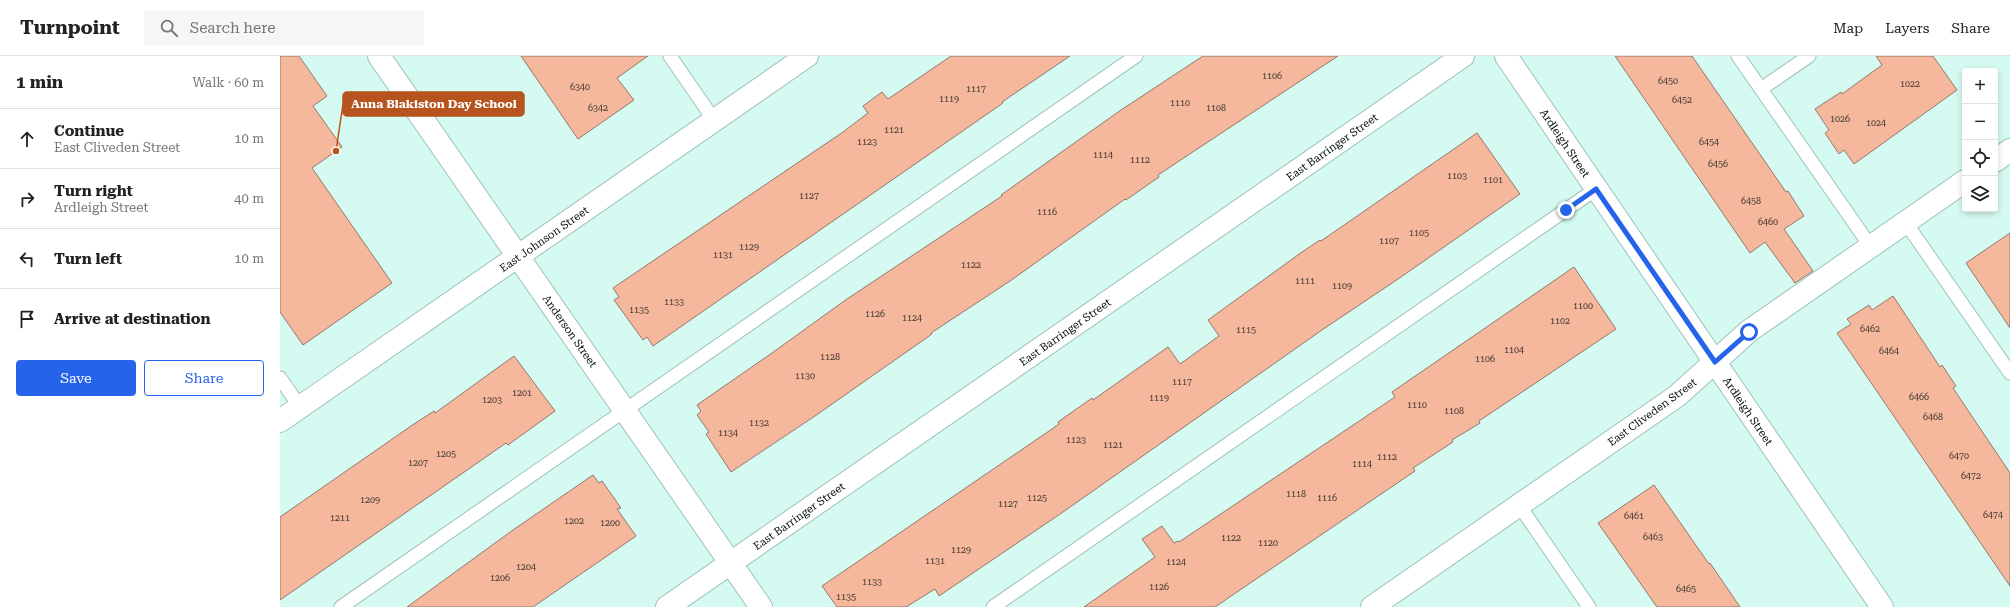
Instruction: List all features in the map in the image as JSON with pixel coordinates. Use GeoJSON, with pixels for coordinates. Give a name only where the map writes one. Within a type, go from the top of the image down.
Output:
{"type":"FeatureCollection","features":[{"type":"Feature","properties":{"kind":"street","name":"Anderson Street"},"geometry":{"type":"LineString","coordinates":[[379,56],[761,607]]}},
{"type":"Feature","properties":{"kind":"street","name":"East Johnson Street"},"geometry":{"type":"LineString","coordinates":[[280,421],[519,257],[807,56]]}},
{"type":"Feature","properties":{"kind":"street","name":"East Barringer Street"},"geometry":{"type":"LineString","coordinates":[[667,607],[1463,56]]}},
{"type":"Feature","properties":{"kind":"street","name":"Ardleigh Street"},"geometry":{"type":"LineString","coordinates":[[1506,56],[1882,607]]}},
{"type":"Feature","properties":{"kind":"street"},"geometry":{"type":"LineString","coordinates":[[1998,159],[2010,150]]}},
{"type":"Feature","properties":{"kind":"street","name":"East Cliveden Street"},"geometry":{"type":"LineString","coordinates":[[1372,607],[1677,396],[1749,332],[1962,183]]}},
{"type":"Feature","properties":{"kind":"lane"},"geometry":{"type":"LineString","coordinates":[[670,56],[714,120]]}},
{"type":"Feature","properties":{"kind":"lane"},"geometry":{"type":"LineString","coordinates":[[341,607],[626,411],[1136,56]]}},
{"type":"Feature","properties":{"kind":"lane"},"geometry":{"type":"LineString","coordinates":[[1738,56],[1871,247]]}},
{"type":"Feature","properties":{"kind":"lane"},"geometry":{"type":"LineString","coordinates":[[1761,89],[1809,56]]}},
{"type":"Feature","properties":{"kind":"lane"},"geometry":{"type":"LineString","coordinates":[[993,607],[1596,189]]}},
{"type":"Feature","properties":{"kind":"lane"},"geometry":{"type":"LineString","coordinates":[[1906,222],[2010,373]]}},
{"type":"Feature","properties":{"kind":"lane"},"geometry":{"type":"LineString","coordinates":[[280,378],[300,407]]}},
{"type":"Feature","properties":{"kind":"lane"},"geometry":{"type":"LineString","coordinates":[[1519,505],[1589,607]]}},
{"type":"Feature","properties":{"kind":"building"},"geometry":{"type":"Polygon","coordinates":[[[280,56],[299,56],[327,96],[313,106],[342,147],[312,168],[392,283],[303,345],[280,312],[280,56]]]}},
{"type":"Feature","properties":{"kind":"building"},"geometry":{"type":"Polygon","coordinates":[[[521,56],[648,56],[617,78],[634,100],[578,139],[521,56]]]}},
{"type":"Feature","properties":{"kind":"building"},"geometry":{"type":"Polygon","coordinates":[[[951,56],[1070,56],[653,346],[647,337],[643,340],[614,300],[619,297],[613,288],[843,132],[868,113],[863,106],[882,92],[888,99],[951,56]]]}},
{"type":"Feature","properties":{"kind":"building"},"geometry":{"type":"Polygon","coordinates":[[[1203,56],[1338,56],[1158,175],[1159,177],[1126,200],[1125,199],[1010,281],[931,333],[932,334],[815,416],[731,472],[706,434],[709,432],[697,415],[701,411],[697,405],[847,299],[1002,196],[1001,195],[1121,110],[1203,56]]]}},
{"type":"Feature","properties":{"kind":"building"},"geometry":{"type":"Polygon","coordinates":[[[1615,56],[1692,56],[1786,192],[1788,191],[1804,216],[1784,229],[1813,271],[1795,283],[1765,242],[1750,253],[1615,56]]]}},
{"type":"Feature","properties":{"kind":"building"},"geometry":{"type":"Polygon","coordinates":[[[1876,56],[1933,56],[1957,90],[1854,164],[1844,150],[1839,154],[1825,133],[1829,130],[1815,109],[1841,92],[1842,94],[1882,65],[1876,56]]]}},
{"type":"Feature","properties":{"kind":"building"},"geometry":{"type":"Polygon","coordinates":[[[1477,133],[1520,194],[1322,330],[1063,512],[939,596],[935,589],[906,607],[837,607],[822,586],[1052,429],[1059,424],[1058,422],[1092,398],[1093,400],[1168,347],[1180,364],[1219,336],[1208,320],[1302,252],[1320,240],[1321,241],[1477,133]]]}},
{"type":"Feature","properties":{"kind":"building"},"geometry":{"type":"Polygon","coordinates":[[[2010,233],[2010,328],[1966,263],[2010,233]]]}},
{"type":"Feature","properties":{"kind":"building"},"geometry":{"type":"Polygon","coordinates":[[[1574,267],[1616,329],[1479,421],[1480,423],[1452,440],[1453,442],[1413,468],[1415,471],[1215,607],[1084,607],[1155,557],[1142,539],[1162,526],[1174,543],[1179,542],[1395,397],[1392,392],[1574,267]]]}},
{"type":"Feature","properties":{"kind":"building"},"geometry":{"type":"Polygon","coordinates":[[[1893,296],[1940,367],[1942,365],[1956,386],[1953,388],[2010,473],[2010,586],[1837,333],[1851,324],[1847,319],[1869,305],[1872,310],[1893,296]]]}},
{"type":"Feature","properties":{"kind":"building"},"geometry":{"type":"Polygon","coordinates":[[[514,356],[555,411],[508,445],[506,443],[280,600],[280,517],[411,426],[434,411],[435,413],[514,356]]]}},
{"type":"Feature","properties":{"kind":"building"},"geometry":{"type":"Polygon","coordinates":[[[593,475],[599,483],[602,481],[621,508],[617,509],[636,536],[533,607],[407,607],[513,530],[593,475]]]}},
{"type":"Feature","properties":{"kind":"building"},"geometry":{"type":"Polygon","coordinates":[[[1654,485],[1740,607],[1657,607],[1598,523],[1654,485]]]}},
{"type":"Feature","properties":{"kind":"place","name":"Anna Blakiston Day School"},"geometry":{"type":"Point","coordinates":[336,151]}},
{"type":"Feature","properties":{"kind":"route"},"geometry":{"type":"LineString","coordinates":[[1566,210],[1596,189],[1715,362],[1749,332]]}}]}
